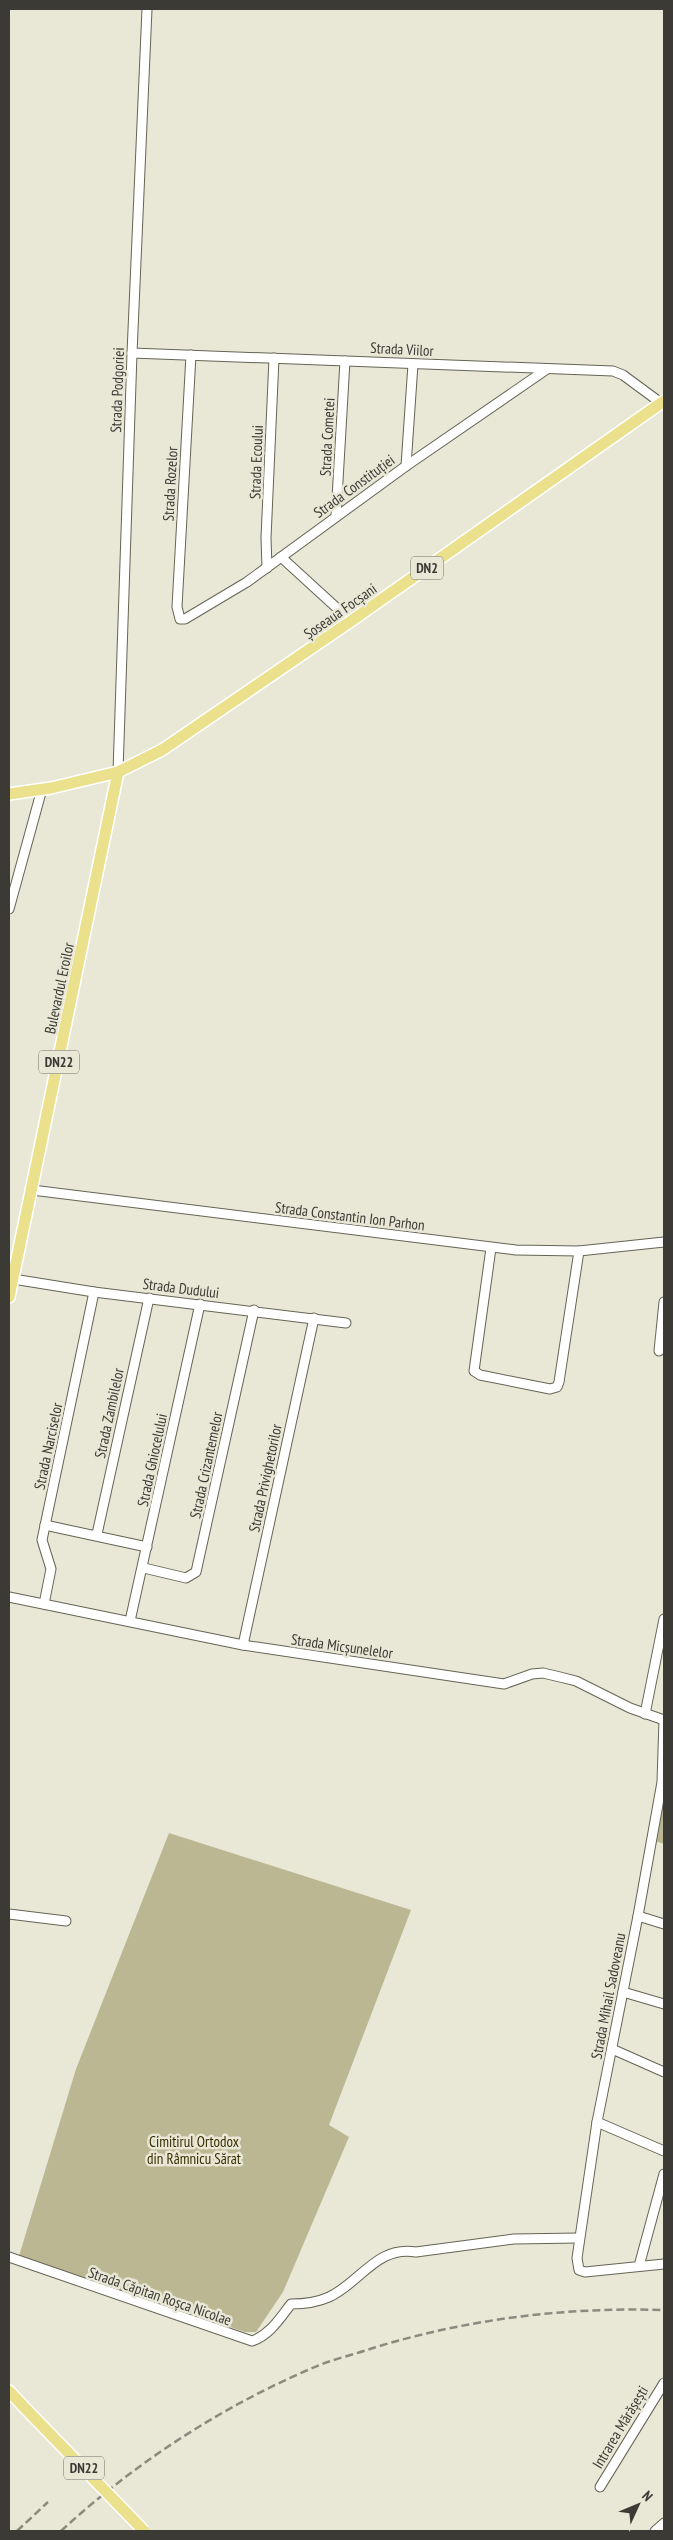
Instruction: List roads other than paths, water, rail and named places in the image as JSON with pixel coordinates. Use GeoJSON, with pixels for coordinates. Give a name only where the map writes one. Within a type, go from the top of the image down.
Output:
{"type":"FeatureCollection","features":[{"type":"Feature","properties":{"kind":"main road","name":"Șoseaua Focșani"},"geometry":{"type":"LineString","coordinates":[[9,794],[42,789],[118,772],[188,733],[351,622],[662,402]]}},
{"type":"Feature","properties":{"kind":"main road","name":"Bulevardul Eroilor"},"geometry":{"type":"LineString","coordinates":[[9,1297],[118,772]]}},
{"type":"Feature","properties":{"kind":"main road","name":"DN22"},"geometry":{"type":"LineString","coordinates":[[9,2391],[144,2531]]}},
{"type":"Feature","properties":{"kind":"street","name":"Strada Podgoriei"},"geometry":{"type":"LineString","coordinates":[[118,772],[132,353],[147,9]]}},
{"type":"Feature","properties":{"kind":"street","name":"Strada Viilor"},"geometry":{"type":"LineString","coordinates":[[132,353],[617,372],[662,402]]}},
{"type":"Feature","properties":{"kind":"street","name":"Strada Rozelor"},"geometry":{"type":"LineString","coordinates":[[178,614],[191,355]]}},
{"type":"Feature","properties":{"kind":"street","name":"Strada Ecoului"},"geometry":{"type":"LineString","coordinates":[[267,568],[266,538],[274,358]]}},
{"type":"Feature","properties":{"kind":"street","name":"Strada Cometei"},"geometry":{"type":"LineString","coordinates":[[336,516],[345,361]]}},
{"type":"Feature","properties":{"kind":"street"},"geometry":{"type":"LineString","coordinates":[[406,466],[413,364]]}},
{"type":"Feature","properties":{"kind":"street","name":"Strada Constituției"},"geometry":{"type":"LineString","coordinates":[[178,614],[180,619],[191,617],[267,568],[406,466],[547,369]]}},
{"type":"Feature","properties":{"kind":"street"},"geometry":{"type":"LineString","coordinates":[[281,557],[351,622]]}},
{"type":"Feature","properties":{"kind":"street"},"geometry":{"type":"LineString","coordinates":[[9,909],[42,789]]}},
{"type":"Feature","properties":{"kind":"street","name":"Strada Constantin Ion Parhon"},"geometry":{"type":"LineString","coordinates":[[32,1190],[491,1248],[579,1251],[664,1242]]}},
{"type":"Feature","properties":{"kind":"street"},"geometry":{"type":"LineString","coordinates":[[491,1248],[474,1371],[480,1376],[550,1389],[556,1387],[559,1382],[579,1251]]}},
{"type":"Feature","properties":{"kind":"street","name":"Strada Dudului"},"geometry":{"type":"LineString","coordinates":[[13,1279],[94,1292],[254,1310],[346,1323]]}},
{"type":"Feature","properties":{"kind":"street","name":"Strada Narciselor"},"geometry":{"type":"LineString","coordinates":[[44,1604],[51,1569],[42,1540],[94,1292]]}},
{"type":"Feature","properties":{"kind":"street","name":"Strada Zambilelor"},"geometry":{"type":"LineString","coordinates":[[97,1534],[149,1298]]}},
{"type":"Feature","properties":{"kind":"street"},"geometry":{"type":"LineString","coordinates":[[659,1351],[664,1302]]}},
{"type":"Feature","properties":{"kind":"street","name":"Strada Ghiocelului"},"geometry":{"type":"LineString","coordinates":[[130,1621],[144,1568],[200,1304]]}},
{"type":"Feature","properties":{"kind":"street","name":"Strada Crizantemelor"},"geometry":{"type":"LineString","coordinates":[[144,1568],[186,1578],[196,1572],[254,1310]]}},
{"type":"Feature","properties":{"kind":"street","name":"Strada Privighetorilor"},"geometry":{"type":"LineString","coordinates":[[242,1645],[314,1318]]}},
{"type":"Feature","properties":{"kind":"street"},"geometry":{"type":"LineString","coordinates":[[45,1525],[97,1534],[147,1547]]}},
{"type":"Feature","properties":{"kind":"street","name":"Strada Micșunelelor"},"geometry":{"type":"LineString","coordinates":[[9,1597],[242,1645],[504,1684],[543,1673],[576,1681],[645,1714],[664,1720]]}},
{"type":"Feature","properties":{"kind":"street"},"geometry":{"type":"LineString","coordinates":[[645,1714],[664,1619]]}},
{"type":"Feature","properties":{"kind":"street","name":"Strada Mihail Sadoveanu"},"geometry":{"type":"LineString","coordinates":[[639,2266],[585,2272],[579,2270],[577,2265],[578,2238],[597,2122],[638,1916],[662,1782],[664,1720]]}},
{"type":"Feature","properties":{"kind":"street"},"geometry":{"type":"LineString","coordinates":[[9,1914],[66,1922]]}},
{"type":"Feature","properties":{"kind":"street"},"geometry":{"type":"LineString","coordinates":[[638,1916],[664,1924]]}},
{"type":"Feature","properties":{"kind":"street"},"geometry":{"type":"LineString","coordinates":[[623,1992],[664,2004]]}},
{"type":"Feature","properties":{"kind":"street"},"geometry":{"type":"LineString","coordinates":[[612,2049],[664,2072]]}},
{"type":"Feature","properties":{"kind":"street"},"geometry":{"type":"LineString","coordinates":[[597,2122],[664,2151]]}},
{"type":"Feature","properties":{"kind":"street"},"geometry":{"type":"LineString","coordinates":[[664,2174],[639,2266],[664,2264]]}},
{"type":"Feature","properties":{"kind":"street","name":"Strada Căpitan Roșca Nicolae"},"geometry":{"type":"LineString","coordinates":[[9,2257],[252,2341],[263,2337],[291,2304],[329,2297],[377,2260],[403,2250],[416,2252],[514,2239],[578,2238]]}},
{"type":"Feature","properties":{"kind":"street","name":"Intrarea Mărășești"},"geometry":{"type":"LineString","coordinates":[[600,2487],[664,2383]]}},
{"type":"Feature","properties":{"kind":"street"},"geometry":{"type":"LineString","coordinates":[[655,2531],[664,2523]]}},
{"type":"Feature","properties":{"kind":"railway"},"geometry":{"type":"LineString","coordinates":[[61,2531],[120,2481],[184,2436],[252,2397],[322,2364],[408,2338],[480,2322],[553,2313],[664,2310]]}},
{"type":"Feature","properties":{"kind":"railway"},"geometry":{"type":"LineString","coordinates":[[17,2531],[48,2502]]}},
{"type":"Feature","properties":{"kind":"park label","name":"Cimitirul Ortodox din Râmnicu Sărat"},"geometry":{"type":"Point","coordinates":[194,2150]}}]}
